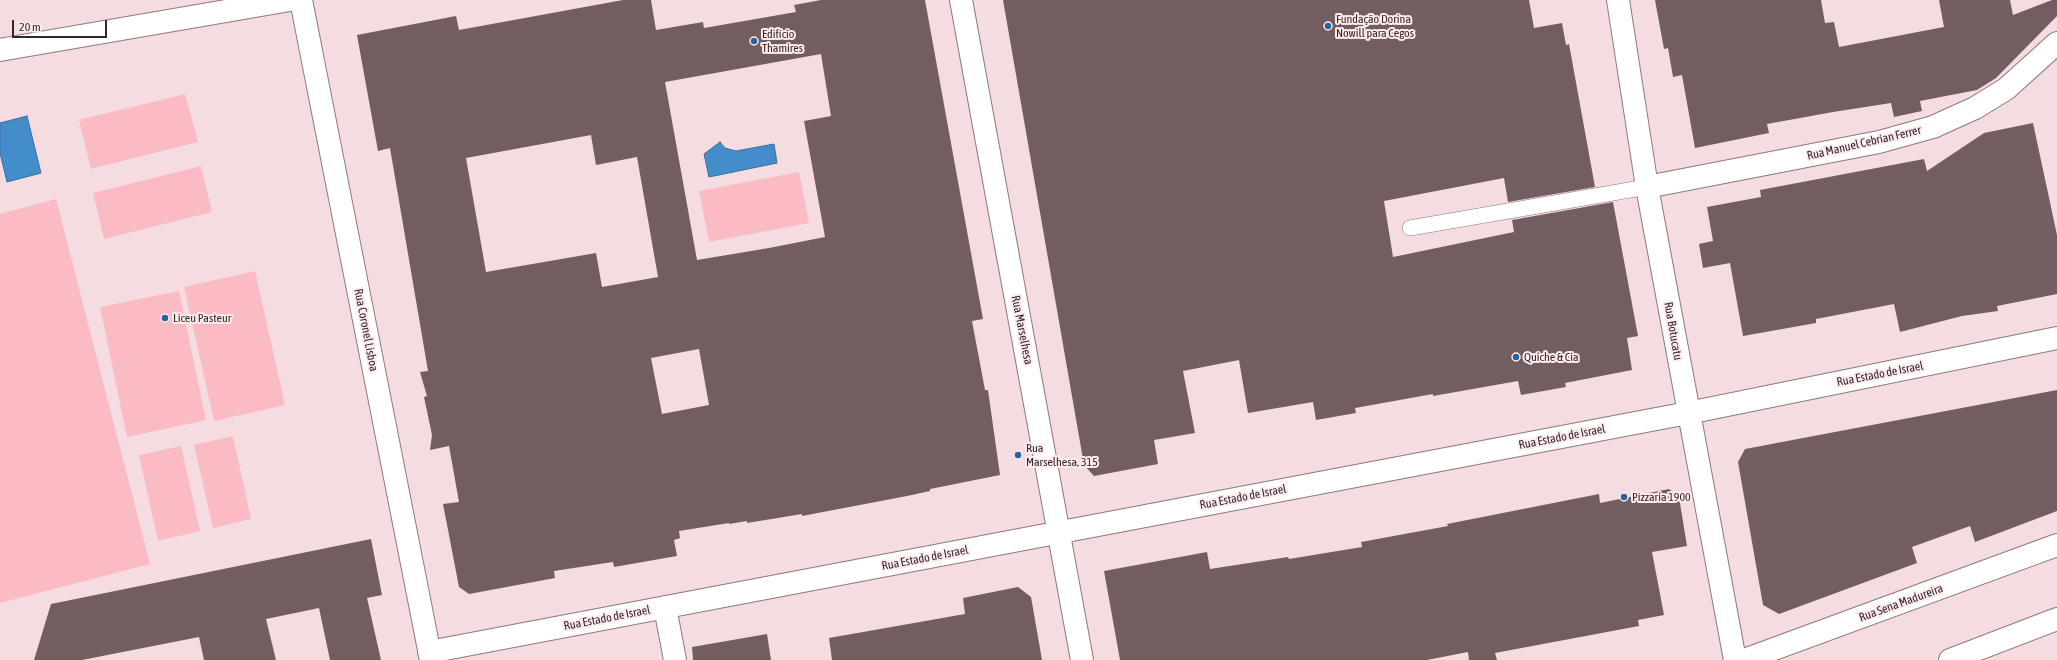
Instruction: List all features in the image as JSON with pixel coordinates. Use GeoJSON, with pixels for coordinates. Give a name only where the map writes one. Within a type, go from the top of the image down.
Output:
{"type":"FeatureCollection","features":[{"type":"Feature","properties":{"kind":"street"},"geometry":{"type":"LineString","coordinates":[[0,50],[290,0]]}},
{"type":"Feature","properties":{"kind":"street","name":"Rua Coronel Lisboa"},"geometry":{"type":"LineString","coordinates":[[301,0],[430,656]]}},
{"type":"Feature","properties":{"kind":"street","name":"Rua Marselhesa"},"geometry":{"type":"LineString","coordinates":[[961,0],[1082,660]]}},
{"type":"Feature","properties":{"kind":"street","name":"Rua Botucatu"},"geometry":{"type":"LineString","coordinates":[[1618,0],[1647,187],[1735,660]]}},
{"type":"Feature","properties":{"kind":"street","name":"Rua Manuel Cebrian Ferrer"},"geometry":{"type":"LineString","coordinates":[[1647,187],[1879,142],[1933,127],[1975,108],[2006,89],[2057,43]]}},
{"type":"Feature","properties":{"kind":"street","name":"Rua Estado de Israel"},"geometry":{"type":"LineString","coordinates":[[430,656],[665,607],[1688,413],[2057,338]]}},
{"type":"Feature","properties":{"kind":"street","name":"Rua Sena Madureira"},"geometry":{"type":"LineString","coordinates":[[1744,660],[2057,545]]}},
{"type":"Feature","properties":{"kind":"street"},"geometry":{"type":"LineString","coordinates":[[665,607],[675,660]]}},
{"type":"Feature","properties":{"kind":"street"},"geometry":{"type":"LineString","coordinates":[[1950,660],[2057,619]]}},
{"type":"Feature","properties":{"kind":"lane"},"geometry":{"type":"LineString","coordinates":[[1410,228],[1647,187]]}},
{"type":"Feature","properties":{"kind":"shaded area"},"geometry":{"type":"Polygon","coordinates":[[[185,94],[198,142],[91,169],[79,120],[185,94]]]}},
{"type":"Feature","properties":{"kind":"shaded area"},"geometry":{"type":"Polygon","coordinates":[[[201,166],[212,212],[104,239],[93,193],[201,166]]]}},
{"type":"Feature","properties":{"kind":"shaded area"},"geometry":{"type":"Polygon","coordinates":[[[799,172],[809,223],[709,242],[699,191],[799,172]]]}},
{"type":"Feature","properties":{"kind":"shaded area"},"geometry":{"type":"Polygon","coordinates":[[[56,199],[150,564],[0,603],[0,214],[56,199]]]}},
{"type":"Feature","properties":{"kind":"shaded area"},"geometry":{"type":"Polygon","coordinates":[[[255,271],[285,405],[214,421],[184,287],[255,271]]]}},
{"type":"Feature","properties":{"kind":"shaded area"},"geometry":{"type":"Polygon","coordinates":[[[179,291],[206,420],[127,437],[100,307],[179,291]]]}},
{"type":"Feature","properties":{"kind":"shaded area"},"geometry":{"type":"Polygon","coordinates":[[[233,436],[251,519],[213,528],[194,445],[233,436]]]}},
{"type":"Feature","properties":{"kind":"shaded area"},"geometry":{"type":"Polygon","coordinates":[[[181,446],[200,531],[158,541],[139,455],[181,446]]]}},
{"type":"Feature","properties":{"kind":"water"},"geometry":{"type":"Polygon","coordinates":[[[27,116],[41,173],[7,182],[0,153],[0,123],[27,116]]]}},
{"type":"Feature","properties":{"kind":"water"},"geometry":{"type":"Polygon","coordinates":[[[720,142],[725,148],[736,151],[774,144],[777,163],[709,177],[704,154],[720,142]]]}},
{"type":"Feature","properties":{"kind":"building"},"geometry":{"type":"Polygon","coordinates":[[[623,0],[651,0],[656,30],[703,22],[704,28],[796,12],[794,5],[821,0],[925,0],[983,319],[972,321],[985,390],[988,390],[1000,475],[930,489],[930,491],[907,496],[802,516],[802,514],[747,523],[747,521],[729,523],[679,531],[680,538],[674,540],[677,556],[614,567],[613,562],[554,571],[555,578],[469,594],[459,587],[443,504],[459,502],[449,446],[430,450],[432,435],[424,397],[427,396],[420,372],[428,371],[390,148],[378,151],[357,35],[456,16],[459,30],[623,0]],[[821,54],[665,82],[697,260],[825,237],[804,121],[831,116],[821,54]],[[591,135],[466,158],[486,272],[596,253],[602,287],[658,277],[637,157],[596,165],[591,135]],[[699,349],[651,358],[662,414],[709,405],[699,349]]]}},
{"type":"Feature","properties":{"kind":"building"},"geometry":{"type":"Polygon","coordinates":[[[1003,0],[1529,0],[1534,28],[1562,23],[1566,45],[1569,44],[1595,187],[1508,202],[1504,178],[1384,201],[1393,257],[1514,232],[1512,220],[1613,202],[1638,336],[1627,338],[1632,370],[1565,383],[1566,387],[1521,395],[1518,381],[1433,396],[1433,394],[1355,408],[1356,413],[1316,420],[1313,402],[1248,413],[1239,360],[1183,371],[1195,433],[1154,440],[1158,464],[1094,476],[1084,465],[1003,0]]]}},
{"type":"Feature","properties":{"kind":"building"},"geometry":{"type":"Polygon","coordinates":[[[1655,0],[1821,0],[1825,23],[1834,22],[1839,47],[1944,27],[1939,0],[2010,0],[2013,15],[2052,0],[2057,0],[2057,16],[1996,78],[1977,90],[1920,101],[1922,111],[1894,117],[1891,103],[1833,112],[1767,124],[1769,133],[1695,148],[1682,75],[1673,77],[1668,48],[1664,49],[1655,0]]]}},
{"type":"Feature","properties":{"kind":"building"},"geometry":{"type":"Polygon","coordinates":[[[2033,123],[2057,235],[2057,294],[1997,306],[1998,311],[1962,316],[1900,332],[1894,304],[1816,319],[1816,323],[1743,336],[1730,263],[1703,268],[1699,244],[1713,241],[1707,207],[1761,197],[1760,190],[1924,159],[1927,171],[1984,133],[2033,123]]]}},
{"type":"Feature","properties":{"kind":"building"},"geometry":{"type":"Polygon","coordinates":[[[2057,390],[2057,511],[1975,542],[1970,526],[1912,547],[1917,563],[1779,614],[1763,605],[1738,462],[1745,449],[2057,390]]]}},
{"type":"Feature","properties":{"kind":"building"},"geometry":{"type":"Polygon","coordinates":[[[1669,489],[1679,497],[1687,546],[1652,552],[1664,615],[1638,620],[1639,626],[1495,653],[1497,660],[1469,660],[1468,652],[1427,660],[1120,660],[1104,571],[1207,552],[1210,569],[1288,557],[1289,559],[1362,547],[1361,542],[1448,526],[1447,524],[1599,494],[1600,503],[1669,489]]]}},
{"type":"Feature","properties":{"kind":"building"},"geometry":{"type":"Polygon","coordinates":[[[371,539],[382,595],[367,598],[381,660],[330,660],[319,608],[266,619],[276,660],[204,660],[199,637],[82,660],[34,660],[51,604],[371,539]]]}},
{"type":"Feature","properties":{"kind":"building"},"geometry":{"type":"Polygon","coordinates":[[[1018,587],[1031,597],[1042,660],[832,660],[829,638],[965,614],[963,598],[1018,587]]]}},
{"type":"Feature","properties":{"kind":"building"},"geometry":{"type":"Polygon","coordinates":[[[767,634],[771,660],[693,660],[692,647],[767,634]]]}},
{"type":"Feature","properties":{"kind":"place","name":"Fundação Dorina Nowill para Cegos"},"geometry":{"type":"Point","coordinates":[1328,26]}},
{"type":"Feature","properties":{"kind":"place","name":"Edifício Thamires"},"geometry":{"type":"Point","coordinates":[754,41]}},
{"type":"Feature","properties":{"kind":"place","name":"Liceu Pasteur"},"geometry":{"type":"Point","coordinates":[165,318]}},
{"type":"Feature","properties":{"kind":"place","name":"Quiche & Cia"},"geometry":{"type":"Point","coordinates":[1516,357]}},
{"type":"Feature","properties":{"kind":"place","name":"Rua Marselhesa, 315"},"geometry":{"type":"Point","coordinates":[1018,455]}},
{"type":"Feature","properties":{"kind":"place","name":"Pizzaria 1900"},"geometry":{"type":"Point","coordinates":[1624,497]}}]}
